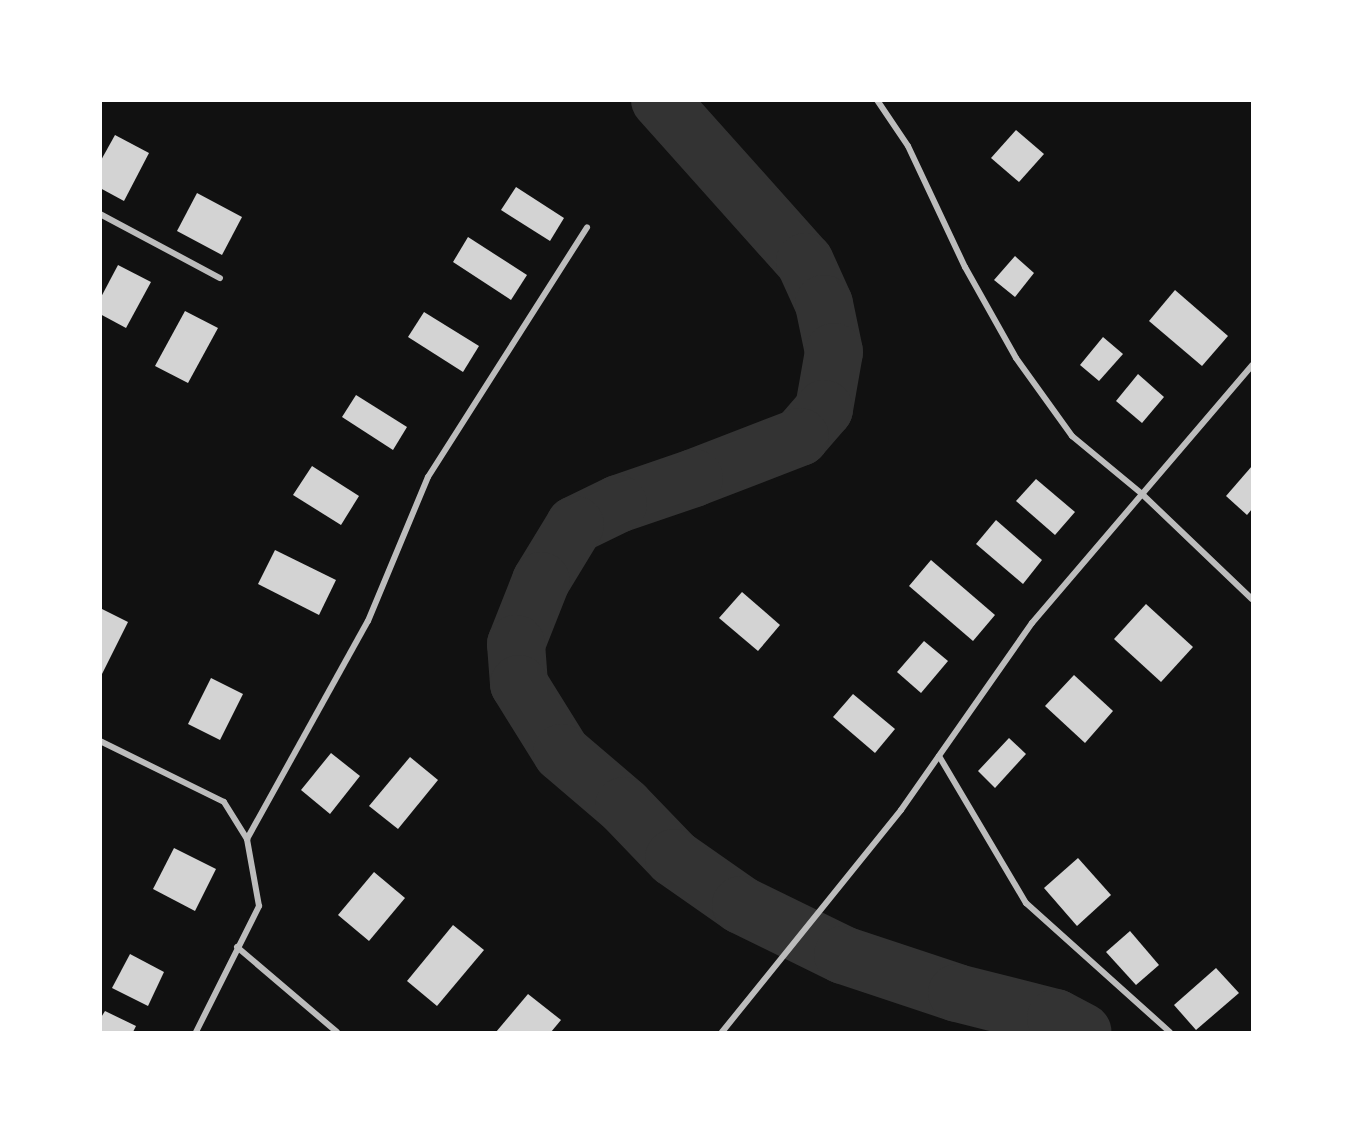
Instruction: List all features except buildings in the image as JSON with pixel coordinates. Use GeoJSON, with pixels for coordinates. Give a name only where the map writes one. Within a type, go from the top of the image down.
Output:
{"type":"FeatureCollection","features":[{"type":"Feature","properties":{"kind":"street"},"geometry":{"type":"LineString","coordinates":[[877,100],[908,146],[965,267],[1016,358],[1072,436],[1142,494],[1252,599]]}},
{"type":"Feature","properties":{"kind":"street"},"geometry":{"type":"LineString","coordinates":[[100,214],[220,278]]}},
{"type":"Feature","properties":{"kind":"street"},"geometry":{"type":"LineString","coordinates":[[247,839],[368,621],[428,477],[587,227]]}},
{"type":"Feature","properties":{"kind":"street"},"geometry":{"type":"LineString","coordinates":[[722,1032],[901,810],[1032,623],[1252,365]]}},
{"type":"Feature","properties":{"kind":"street"},"geometry":{"type":"LineString","coordinates":[[100,741],[224,802],[247,839],[259,906],[196,1032]]}},
{"type":"Feature","properties":{"kind":"street"},"geometry":{"type":"LineString","coordinates":[[939,756],[1026,903],[1170,1032]]}},
{"type":"Feature","properties":{"kind":"street"},"geometry":{"type":"LineString","coordinates":[[237,947],[337,1032]]}},
{"type":"Feature","properties":{"kind":"waterway"},"geometry":{"type":"LineString","coordinates":[[660,100],[805,262],[824,304],[834,352],[824,409],[800,437],[694,478],[618,504],[575,525],[541,581],[516,644],[519,684],[562,753],[624,806],[674,858],[741,905],[843,955],[957,993],[1056,1018],[1082,1032]]}}]}
